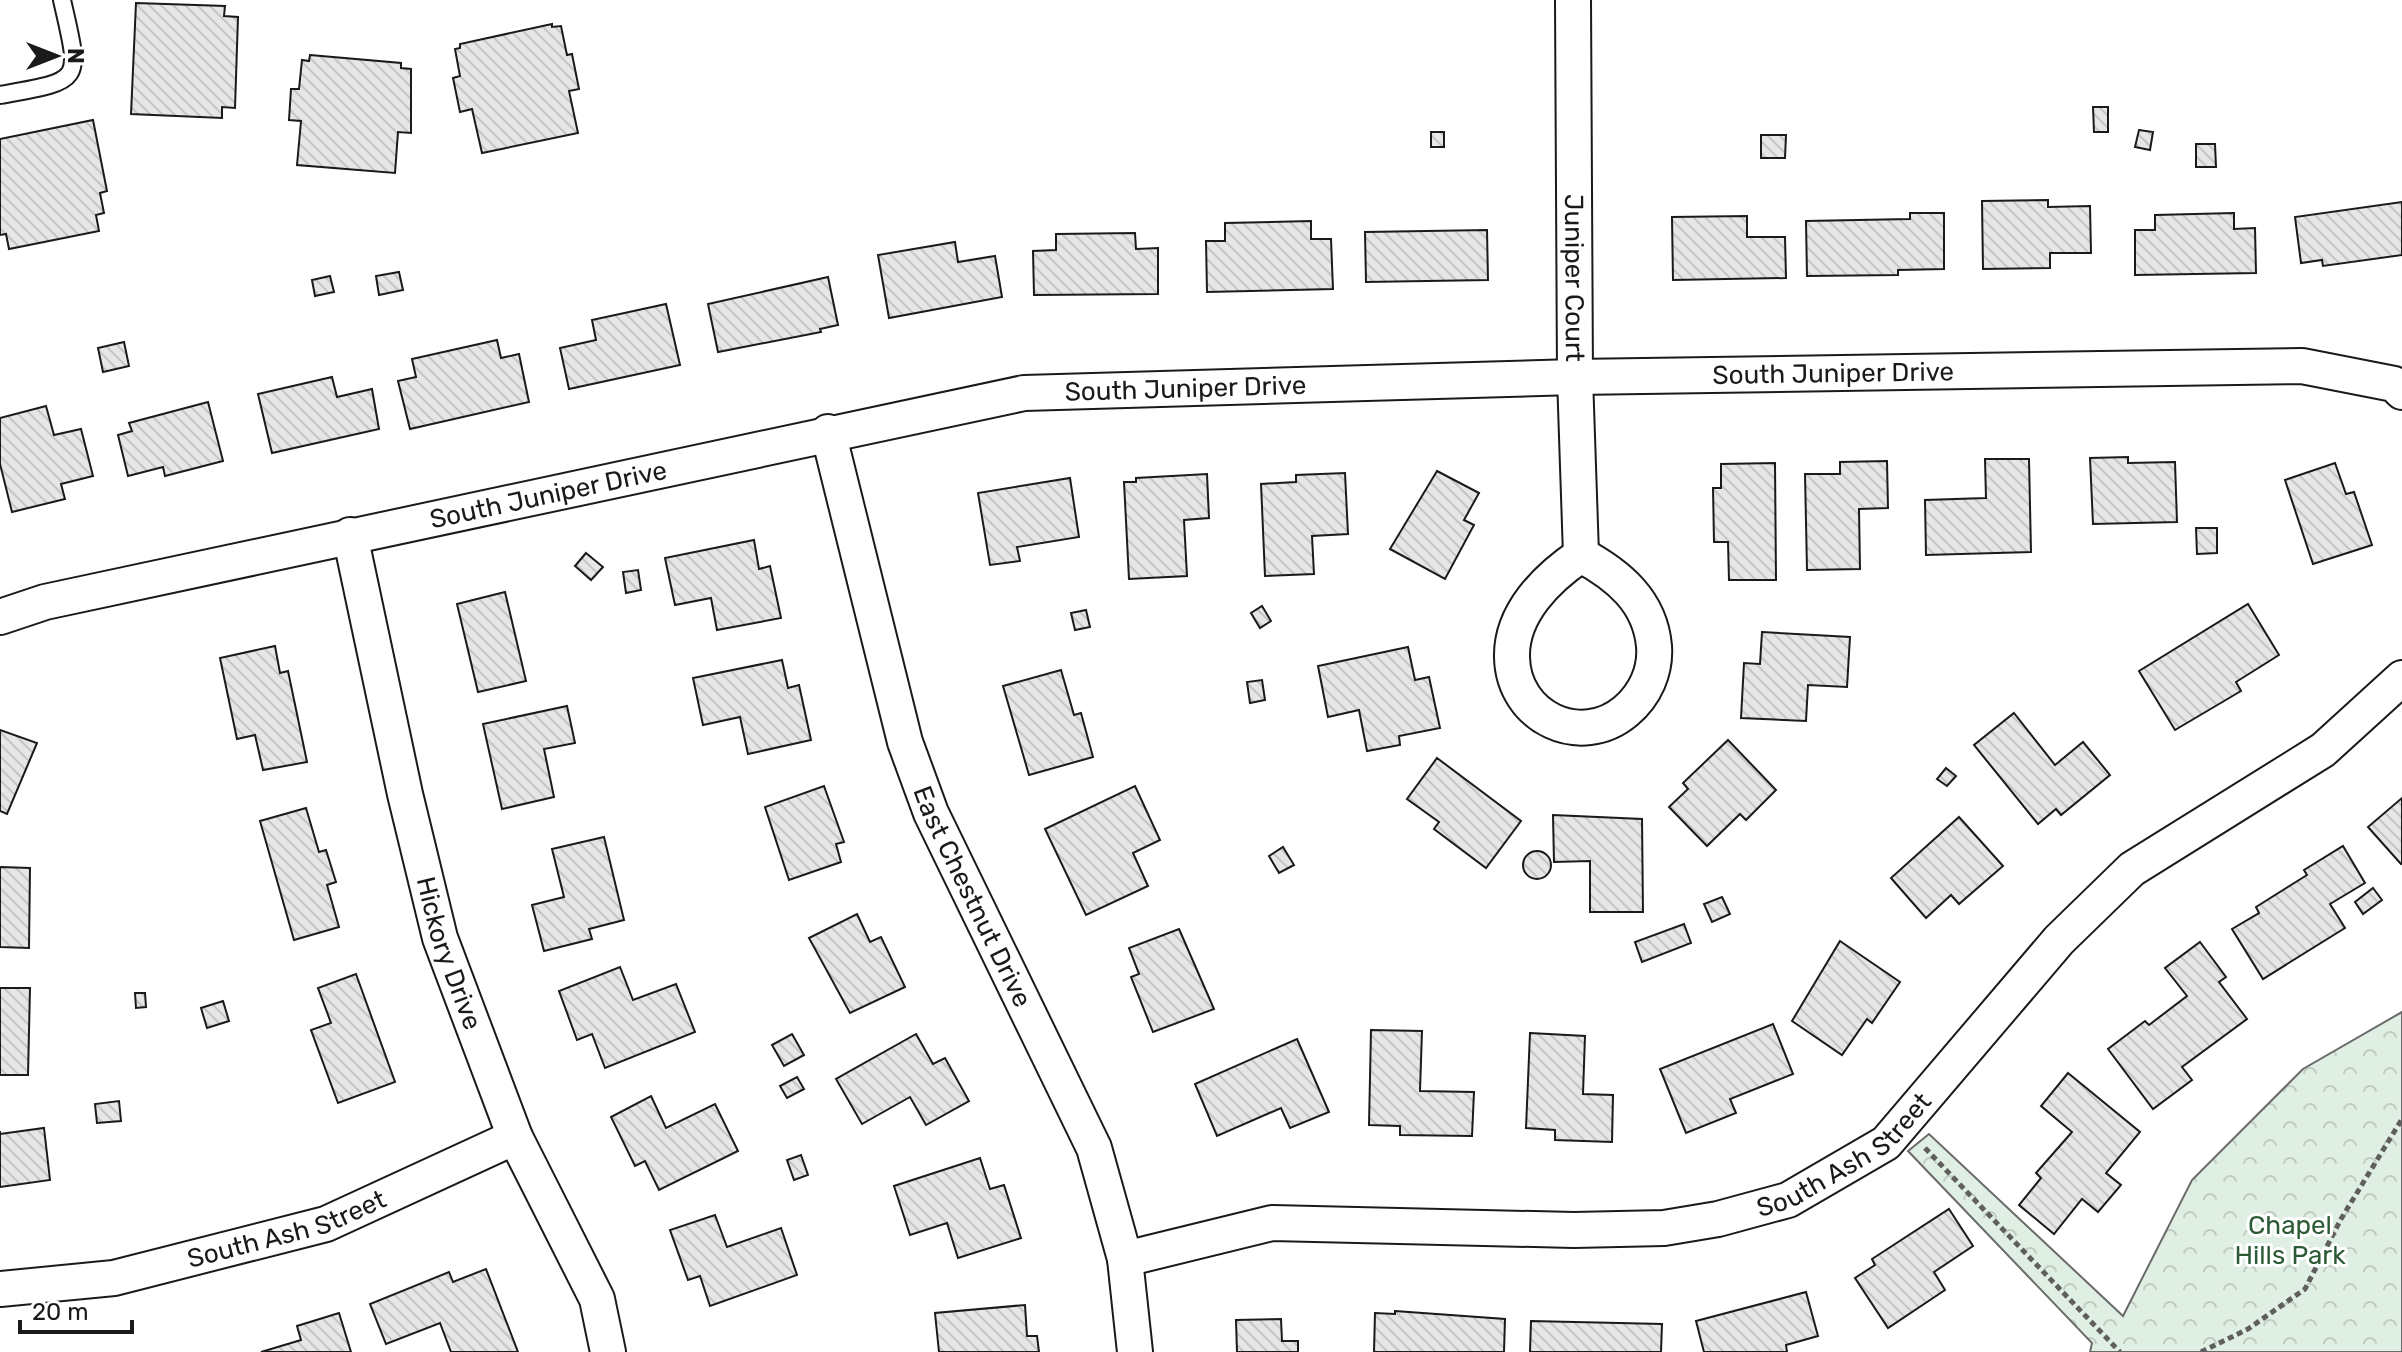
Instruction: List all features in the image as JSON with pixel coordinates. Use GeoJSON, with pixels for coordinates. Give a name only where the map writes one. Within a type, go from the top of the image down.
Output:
{"type":"FeatureCollection","features":[{"type":"Feature","properties":{"kind":"street","name":"Juniper Court"},"geometry":{"type":"LineString","coordinates":[[1573,0],[1575,377],[1581,555]]}},
{"type":"Feature","properties":{"kind":"street","name":"South Juniper Drive"},"geometry":{"type":"LineString","coordinates":[[0,617],[45,602],[350,535],[1024,393],[1575,377],[2302,366],[2399,385]]}},
{"type":"Feature","properties":{"kind":"street","name":"East Chestnut Drive"},"geometry":{"type":"LineString","coordinates":[[828,432],[905,742],[931,813],[1094,1148],[1125,1259],[1135,1352]]}},
{"type":"Feature","properties":{"kind":"street","name":"Hickory Drive"},"geometry":{"type":"LineString","coordinates":[[350,535],[405,794],[440,938],[515,1137],[597,1299],[608,1352]]}},
{"type":"Feature","properties":{"kind":"street"},"geometry":{"type":"LineString","coordinates":[[1581,555],[1611,571],[1630,588],[1653,633],[1655,657],[1648,681],[1636,703],[1617,718],[1594,727],[1569,729],[1546,720],[1528,702],[1517,683],[1512,658],[1515,636],[1536,594],[1554,573],[1581,555]]}},
{"type":"Feature","properties":{"kind":"street","name":"South Ash Street"},"geometry":{"type":"LineString","coordinates":[[1125,1259],[1272,1223],[1574,1230],[1664,1228],[1718,1219],[1788,1200],[1886,1143],[2059,940],[2132,869],[2323,750],[2402,678]]}},
{"type":"Feature","properties":{"kind":"street","name":"South Ash Street"},"geometry":{"type":"LineString","coordinates":[[0,1289],[114,1278],[326,1224],[515,1137]]}},
{"type":"Feature","properties":{"kind":"lane"},"geometry":{"type":"LineString","coordinates":[[0,95],[59,85],[72,71],[74,55],[62,0]]}},
{"type":"Feature","properties":{"kind":"path"},"geometry":{"type":"LineString","coordinates":[[2201,1352],[2248,1329],[2305,1289],[2341,1219],[2402,1119]]}},
{"type":"Feature","properties":{"kind":"path"},"geometry":{"type":"LineString","coordinates":[[1902,1125],[2120,1352]]}},
{"type":"Feature","properties":{"kind":"green space","name":"Chapel Hills Park"},"geometry":{"type":"Polygon","coordinates":[[[2402,1012],[2402,1352],[2090,1352],[2092,1343],[1908,1151],[1929,1134],[2123,1316],[2192,1180],[2303,1069],[2402,1012]]]}},
{"type":"Feature","properties":{"kind":"building"},"geometry":{"type":"Polygon","coordinates":[[[136,3],[225,6],[224,16],[238,17],[235,108],[222,107],[222,118],[131,114],[136,3]]]}},
{"type":"Feature","properties":{"kind":"building"},"geometry":{"type":"Polygon","coordinates":[[[552,24],[552,27],[561,26],[567,55],[572,54],[579,89],[569,91],[578,133],[482,153],[472,109],[460,112],[453,78],[460,76],[455,49],[460,48],[460,44],[552,24]]]}},
{"type":"Feature","properties":{"kind":"building"},"geometry":{"type":"Polygon","coordinates":[[[310,55],[401,63],[401,68],[411,69],[411,133],[398,132],[395,173],[297,165],[301,121],[289,120],[291,89],[299,89],[302,60],[309,61],[310,55]]]}},
{"type":"Feature","properties":{"kind":"building"},"geometry":{"type":"Polygon","coordinates":[[[2093,107],[2108,107],[2108,132],[2094,132],[2093,107]]]}},
{"type":"Feature","properties":{"kind":"building"},"geometry":{"type":"Polygon","coordinates":[[[93,120],[107,191],[100,193],[104,213],[96,215],[99,231],[9,249],[6,234],[0,235],[0,139],[93,120]]]}},
{"type":"Feature","properties":{"kind":"building"},"geometry":{"type":"Polygon","coordinates":[[[2139,130],[2153,132],[2150,150],[2135,147],[2139,130]]]}},
{"type":"Feature","properties":{"kind":"building"},"geometry":{"type":"Polygon","coordinates":[[[1431,132],[1444,132],[1444,147],[1431,147],[1431,132]]]}},
{"type":"Feature","properties":{"kind":"building"},"geometry":{"type":"Polygon","coordinates":[[[1761,135],[1786,135],[1785,158],[1761,158],[1761,135]]]}},
{"type":"Feature","properties":{"kind":"building"},"geometry":{"type":"Polygon","coordinates":[[[2196,144],[2215,144],[2216,167],[2196,167],[2196,144]]]}},
{"type":"Feature","properties":{"kind":"building"},"geometry":{"type":"Polygon","coordinates":[[[2048,200],[2048,207],[2090,206],[2091,253],[2050,253],[2050,268],[1983,269],[1982,201],[2048,200]]]}},
{"type":"Feature","properties":{"kind":"building"},"geometry":{"type":"Polygon","coordinates":[[[2402,202],[2402,255],[2323,266],[2322,260],[2301,263],[2295,217],[2402,202]]]}},
{"type":"Feature","properties":{"kind":"building"},"geometry":{"type":"Polygon","coordinates":[[[1910,213],[1944,213],[1944,269],[1898,270],[1898,275],[1807,276],[1806,221],[1910,219],[1910,213]]]}},
{"type":"Feature","properties":{"kind":"building"},"geometry":{"type":"Polygon","coordinates":[[[2234,213],[2234,229],[2255,228],[2256,273],[2135,275],[2135,230],[2155,230],[2155,215],[2234,213]]]}},
{"type":"Feature","properties":{"kind":"building"},"geometry":{"type":"Polygon","coordinates":[[[1747,216],[1747,237],[1785,237],[1786,278],[1673,280],[1672,217],[1747,216]]]}},
{"type":"Feature","properties":{"kind":"building"},"geometry":{"type":"Polygon","coordinates":[[[1311,221],[1311,239],[1331,239],[1333,289],[1207,292],[1206,241],[1225,241],[1225,223],[1311,221]]]}},
{"type":"Feature","properties":{"kind":"building"},"geometry":{"type":"Polygon","coordinates":[[[1487,230],[1488,280],[1366,282],[1365,232],[1487,230]]]}},
{"type":"Feature","properties":{"kind":"building"},"geometry":{"type":"Polygon","coordinates":[[[1135,233],[1136,249],[1158,248],[1158,294],[1034,295],[1033,251],[1056,250],[1056,234],[1135,233]]]}},
{"type":"Feature","properties":{"kind":"building"},"geometry":{"type":"Polygon","coordinates":[[[955,242],[958,262],[995,256],[1002,297],[889,318],[878,255],[955,242]]]}},
{"type":"Feature","properties":{"kind":"building"},"geometry":{"type":"Polygon","coordinates":[[[399,272],[403,290],[379,295],[376,276],[399,272]]]}},
{"type":"Feature","properties":{"kind":"building"},"geometry":{"type":"Polygon","coordinates":[[[330,276],[334,292],[315,296],[312,280],[330,276]]]}},
{"type":"Feature","properties":{"kind":"building"},"geometry":{"type":"Polygon","coordinates":[[[828,277],[838,325],[820,329],[821,332],[718,352],[708,304],[828,277]]]}},
{"type":"Feature","properties":{"kind":"building"},"geometry":{"type":"Polygon","coordinates":[[[666,304],[680,365],[569,389],[560,348],[596,340],[592,320],[666,304]]]}},
{"type":"Feature","properties":{"kind":"building"},"geometry":{"type":"Polygon","coordinates":[[[497,340],[501,358],[519,354],[529,402],[410,429],[398,381],[416,377],[412,359],[497,340]]]}},
{"type":"Feature","properties":{"kind":"building"},"geometry":{"type":"Polygon","coordinates":[[[124,342],[129,366],[103,372],[98,348],[124,342]]]}},
{"type":"Feature","properties":{"kind":"building"},"geometry":{"type":"Polygon","coordinates":[[[332,377],[337,397],[372,389],[379,429],[272,453],[258,394],[332,377]]]}},
{"type":"Feature","properties":{"kind":"building"},"geometry":{"type":"Polygon","coordinates":[[[208,402],[223,461],[165,476],[163,467],[128,476],[118,435],[132,431],[129,423],[208,402]]]}},
{"type":"Feature","properties":{"kind":"building"},"geometry":{"type":"Polygon","coordinates":[[[46,406],[54,435],[81,429],[93,476],[61,484],[65,499],[12,512],[0,464],[0,418],[46,406]]]}},
{"type":"Feature","properties":{"kind":"building"},"geometry":{"type":"Polygon","coordinates":[[[2128,457],[2128,463],[2175,462],[2177,522],[2093,524],[2090,458],[2128,457]]]}},
{"type":"Feature","properties":{"kind":"building"},"geometry":{"type":"Polygon","coordinates":[[[1985,459],[2029,459],[2031,552],[1926,555],[1925,500],[1986,498],[1985,459]]]}},
{"type":"Feature","properties":{"kind":"building"},"geometry":{"type":"Polygon","coordinates":[[[1887,461],[1888,508],[1859,509],[1860,569],[1807,570],[1805,474],[1840,474],[1840,462],[1887,461]]]}},
{"type":"Feature","properties":{"kind":"building"},"geometry":{"type":"Polygon","coordinates":[[[1775,463],[1776,580],[1729,580],[1728,542],[1714,542],[1713,488],[1721,488],[1721,464],[1775,463]]]}},
{"type":"Feature","properties":{"kind":"building"},"geometry":{"type":"Polygon","coordinates":[[[2335,463],[2346,494],[2354,492],[2372,545],[2313,564],[2285,480],[2335,463]]]}},
{"type":"Feature","properties":{"kind":"building"},"geometry":{"type":"Polygon","coordinates":[[[1437,471],[1479,493],[1464,520],[1474,525],[1445,579],[1390,549],[1437,471]]]}},
{"type":"Feature","properties":{"kind":"building"},"geometry":{"type":"Polygon","coordinates":[[[1345,473],[1348,534],[1312,536],[1314,574],[1265,576],[1261,484],[1296,482],[1296,475],[1345,473]]]}},
{"type":"Feature","properties":{"kind":"building"},"geometry":{"type":"Polygon","coordinates":[[[1207,474],[1209,518],[1184,520],[1187,576],[1129,579],[1124,482],[1136,482],[1136,478],[1207,474]]]}},
{"type":"Feature","properties":{"kind":"building"},"geometry":{"type":"Polygon","coordinates":[[[1070,478],[1079,537],[1017,547],[1020,561],[990,565],[978,493],[1070,478]]]}},
{"type":"Feature","properties":{"kind":"building"},"geometry":{"type":"Polygon","coordinates":[[[2196,528],[2217,528],[2217,553],[2197,554],[2196,528]]]}},
{"type":"Feature","properties":{"kind":"building"},"geometry":{"type":"Polygon","coordinates":[[[754,540],[759,569],[770,566],[781,618],[717,630],[711,598],[675,605],[665,558],[754,540]]]}},
{"type":"Feature","properties":{"kind":"building"},"geometry":{"type":"Polygon","coordinates":[[[586,553],[603,567],[591,580],[575,566],[586,553]]]}},
{"type":"Feature","properties":{"kind":"building"},"geometry":{"type":"Polygon","coordinates":[[[638,570],[641,590],[626,593],[623,572],[638,570]]]}},
{"type":"Feature","properties":{"kind":"building"},"geometry":{"type":"Polygon","coordinates":[[[505,592],[526,681],[478,692],[457,604],[505,592]]]}},
{"type":"Feature","properties":{"kind":"building"},"geometry":{"type":"Polygon","coordinates":[[[2248,604],[2279,655],[2236,682],[2241,691],[2175,730],[2139,671],[2248,604]]]}},
{"type":"Feature","properties":{"kind":"building"},"geometry":{"type":"Polygon","coordinates":[[[1262,606],[1271,621],[1260,628],[1251,613],[1262,606]]]}},
{"type":"Feature","properties":{"kind":"building"},"geometry":{"type":"Polygon","coordinates":[[[1086,610],[1090,627],[1075,630],[1071,613],[1086,610]]]}},
{"type":"Feature","properties":{"kind":"building"},"geometry":{"type":"Polygon","coordinates":[[[1762,632],[1850,637],[1847,687],[1808,685],[1806,721],[1741,718],[1744,663],[1760,664],[1762,632]]]}},
{"type":"Feature","properties":{"kind":"building"},"geometry":{"type":"Polygon","coordinates":[[[275,646],[280,673],[288,671],[307,762],[263,770],[255,735],[237,739],[220,658],[275,646]]]}},
{"type":"Feature","properties":{"kind":"building"},"geometry":{"type":"Polygon","coordinates":[[[1408,647],[1415,680],[1429,677],[1440,728],[1399,736],[1400,745],[1367,751],[1359,710],[1328,717],[1318,666],[1408,647]]]}},
{"type":"Feature","properties":{"kind":"building"},"geometry":{"type":"Polygon","coordinates":[[[782,660],[788,688],[799,685],[811,740],[748,754],[740,717],[703,725],[693,678],[782,660]]]}},
{"type":"Feature","properties":{"kind":"building"},"geometry":{"type":"Polygon","coordinates":[[[1061,670],[1074,715],[1081,713],[1093,757],[1029,775],[1003,686],[1061,670]]]}},
{"type":"Feature","properties":{"kind":"building"},"geometry":{"type":"Polygon","coordinates":[[[1262,680],[1265,700],[1250,703],[1247,682],[1262,680]]]}},
{"type":"Feature","properties":{"kind":"building"},"geometry":{"type":"Polygon","coordinates":[[[567,706],[575,743],[544,749],[554,797],[502,809],[483,724],[567,706]]]}},
{"type":"Feature","properties":{"kind":"building"},"geometry":{"type":"Polygon","coordinates":[[[2014,713],[2055,765],[2083,742],[2110,775],[2061,815],[2056,809],[2038,824],[1974,745],[2014,713]]]}},
{"type":"Feature","properties":{"kind":"building"},"geometry":{"type":"Polygon","coordinates":[[[0,730],[37,743],[7,814],[0,811],[0,730]]]}},
{"type":"Feature","properties":{"kind":"building"},"geometry":{"type":"Polygon","coordinates":[[[1728,740],[1776,790],[1746,820],[1740,814],[1707,846],[1669,807],[1688,789],[1683,783],[1728,740]]]}},
{"type":"Feature","properties":{"kind":"building"},"geometry":{"type":"Polygon","coordinates":[[[1437,758],[1521,821],[1486,868],[1434,829],[1439,822],[1407,799],[1437,758]]]}},
{"type":"Feature","properties":{"kind":"building"},"geometry":{"type":"Polygon","coordinates":[[[1946,768],[1956,776],[1947,786],[1937,779],[1946,768]]]}},
{"type":"Feature","properties":{"kind":"building"},"geometry":{"type":"Polygon","coordinates":[[[824,786],[844,842],[836,844],[841,862],[789,880],[765,807],[824,786]]]}},
{"type":"Feature","properties":{"kind":"building"},"geometry":{"type":"Polygon","coordinates":[[[1135,786],[1160,840],[1133,853],[1148,886],[1086,915],[1045,829],[1135,786]]]}},
{"type":"Feature","properties":{"kind":"building"},"geometry":{"type":"Polygon","coordinates":[[[2402,798],[2402,863],[2401,864],[2368,827],[2402,798]]]}},
{"type":"Feature","properties":{"kind":"building"},"geometry":{"type":"Polygon","coordinates":[[[306,808],[319,852],[326,850],[336,882],[327,885],[339,927],[294,940],[260,821],[306,808]]]}},
{"type":"Feature","properties":{"kind":"building"},"geometry":{"type":"Polygon","coordinates":[[[1553,815],[1642,819],[1643,912],[1590,912],[1590,861],[1554,862],[1553,815]]]}},
{"type":"Feature","properties":{"kind":"building"},"geometry":{"type":"Polygon","coordinates":[[[1959,817],[2003,866],[1959,904],[1951,895],[1926,918],[1891,878],[1959,817]]]}},
{"type":"Feature","properties":{"kind":"building"},"geometry":{"type":"Polygon","coordinates":[[[604,837],[624,920],[589,929],[592,939],[544,951],[532,905],[564,897],[552,849],[604,837]]]}},
{"type":"Feature","properties":{"kind":"building"},"geometry":{"type":"Polygon","coordinates":[[[2343,846],[2365,883],[2330,904],[2345,928],[2263,979],[2232,929],[2259,913],[2256,907],[2307,875],[2304,870],[2343,846]]]}},
{"type":"Feature","properties":{"kind":"building"},"geometry":{"type":"Polygon","coordinates":[[[1283,847],[1294,865],[1279,873],[1269,856],[1283,847]]]}},
{"type":"Feature","properties":{"kind":"building"},"geometry":{"type":"Polygon","coordinates":[[[1537,851],[1547,855],[1551,865],[1547,875],[1537,879],[1527,875],[1523,865],[1527,855],[1537,851]]]}},
{"type":"Feature","properties":{"kind":"building"},"geometry":{"type":"Polygon","coordinates":[[[0,867],[30,868],[29,948],[0,947],[0,867]]]}},
{"type":"Feature","properties":{"kind":"building"},"geometry":{"type":"Polygon","coordinates":[[[2373,888],[2382,900],[2363,914],[2355,902],[2373,888]]]}},
{"type":"Feature","properties":{"kind":"building"},"geometry":{"type":"Polygon","coordinates":[[[1722,897],[1730,914],[1712,922],[1704,904],[1722,897]]]}},
{"type":"Feature","properties":{"kind":"building"},"geometry":{"type":"Polygon","coordinates":[[[857,914],[870,942],[881,937],[905,987],[850,1013],[809,938],[857,914]]]}},
{"type":"Feature","properties":{"kind":"building"},"geometry":{"type":"Polygon","coordinates":[[[1684,924],[1691,943],[1642,962],[1635,942],[1684,924]]]}},
{"type":"Feature","properties":{"kind":"building"},"geometry":{"type":"Polygon","coordinates":[[[1179,929],[1214,1009],[1153,1032],[1131,977],[1139,974],[1129,948],[1179,929]]]}},
{"type":"Feature","properties":{"kind":"building"},"geometry":{"type":"Polygon","coordinates":[[[1840,941],[1900,982],[1872,1023],[1867,1019],[1842,1055],[1792,1021],[1840,941]]]}},
{"type":"Feature","properties":{"kind":"building"},"geometry":{"type":"Polygon","coordinates":[[[2200,942],[2226,977],[2219,982],[2247,1019],[2182,1067],[2192,1080],[2153,1109],[2108,1049],[2145,1021],[2149,1025],[2187,996],[2165,968],[2200,942]]]}},
{"type":"Feature","properties":{"kind":"building"},"geometry":{"type":"Polygon","coordinates":[[[620,967],[633,1000],[676,984],[695,1032],[605,1068],[592,1034],[577,1040],[559,991],[620,967]]]}},
{"type":"Feature","properties":{"kind":"building"},"geometry":{"type":"Polygon","coordinates":[[[356,974],[395,1082],[338,1103],[311,1030],[331,1023],[318,988],[356,974]]]}},
{"type":"Feature","properties":{"kind":"building"},"geometry":{"type":"Polygon","coordinates":[[[0,988],[30,988],[28,1075],[0,1075],[0,988]]]}},
{"type":"Feature","properties":{"kind":"building"},"geometry":{"type":"Polygon","coordinates":[[[135,993],[145,993],[146,1007],[136,1008],[135,993]]]}},
{"type":"Feature","properties":{"kind":"building"},"geometry":{"type":"Polygon","coordinates":[[[223,1001],[229,1021],[207,1028],[201,1008],[223,1001]]]}},
{"type":"Feature","properties":{"kind":"building"},"geometry":{"type":"Polygon","coordinates":[[[1773,1024],[1793,1074],[1730,1099],[1736,1113],[1686,1133],[1660,1069],[1773,1024]]]}},
{"type":"Feature","properties":{"kind":"building"},"geometry":{"type":"Polygon","coordinates":[[[1371,1030],[1422,1031],[1420,1091],[1474,1092],[1472,1136],[1400,1135],[1400,1126],[1369,1125],[1371,1030]]]}},
{"type":"Feature","properties":{"kind":"building"},"geometry":{"type":"Polygon","coordinates":[[[1530,1033],[1585,1036],[1583,1094],[1613,1095],[1612,1142],[1555,1140],[1555,1130],[1526,1128],[1530,1033]]]}},
{"type":"Feature","properties":{"kind":"building"},"geometry":{"type":"Polygon","coordinates":[[[792,1034],[804,1055],[784,1066],[772,1045],[792,1034]]]}},
{"type":"Feature","properties":{"kind":"building"},"geometry":{"type":"Polygon","coordinates":[[[916,1034],[933,1064],[945,1058],[969,1101],[926,1125],[910,1097],[862,1124],[836,1079],[916,1034]]]}},
{"type":"Feature","properties":{"kind":"building"},"geometry":{"type":"Polygon","coordinates":[[[1297,1039],[1329,1112],[1290,1128],[1281,1108],[1217,1136],[1195,1084],[1297,1039]]]}},
{"type":"Feature","properties":{"kind":"building"},"geometry":{"type":"Polygon","coordinates":[[[2068,1073],[2140,1132],[2106,1173],[2121,1185],[2098,1212],[2082,1199],[2054,1234],[2019,1205],[2041,1178],[2036,1173],[2072,1132],[2041,1106],[2068,1073]]]}},
{"type":"Feature","properties":{"kind":"building"},"geometry":{"type":"Polygon","coordinates":[[[797,1077],[804,1089],[787,1098],[780,1086],[797,1077]]]}},
{"type":"Feature","properties":{"kind":"building"},"geometry":{"type":"Polygon","coordinates":[[[651,1096],[666,1128],[715,1104],[738,1151],[659,1190],[645,1161],[635,1166],[611,1117],[651,1096]]]}},
{"type":"Feature","properties":{"kind":"building"},"geometry":{"type":"Polygon","coordinates":[[[119,1101],[121,1121],[97,1123],[95,1104],[119,1101]]]}},
{"type":"Feature","properties":{"kind":"building"},"geometry":{"type":"Polygon","coordinates":[[[44,1128],[50,1180],[0,1187],[0,1134],[44,1128]]]}},
{"type":"Feature","properties":{"kind":"building"},"geometry":{"type":"Polygon","coordinates":[[[801,1155],[808,1175],[794,1180],[787,1160],[801,1155]]]}},
{"type":"Feature","properties":{"kind":"building"},"geometry":{"type":"Polygon","coordinates":[[[980,1158],[990,1189],[1004,1185],[1021,1238],[958,1258],[947,1223],[910,1235],[894,1186],[980,1158]]]}},
{"type":"Feature","properties":{"kind":"building"},"geometry":{"type":"Polygon","coordinates":[[[1949,1209],[1973,1246],[1934,1272],[1945,1290],[1888,1328],[1855,1278],[1875,1265],[1872,1259],[1949,1209]]]}},
{"type":"Feature","properties":{"kind":"building"},"geometry":{"type":"Polygon","coordinates":[[[715,1215],[727,1247],[781,1228],[797,1275],[710,1306],[700,1276],[688,1280],[670,1230],[715,1215]]]}},
{"type":"Feature","properties":{"kind":"building"},"geometry":{"type":"Polygon","coordinates":[[[486,1269],[518,1352],[451,1352],[440,1323],[386,1344],[370,1304],[449,1272],[453,1282],[486,1269]]]}},
{"type":"Feature","properties":{"kind":"building"},"geometry":{"type":"Polygon","coordinates":[[[1806,1292],[1818,1336],[1786,1345],[1787,1352],[1704,1352],[1696,1321],[1806,1292]]]}},
{"type":"Feature","properties":{"kind":"building"},"geometry":{"type":"Polygon","coordinates":[[[1025,1305],[1027,1336],[1037,1336],[1039,1352],[939,1352],[935,1313],[1025,1305]]]}},
{"type":"Feature","properties":{"kind":"building"},"geometry":{"type":"Polygon","coordinates":[[[1395,1311],[1505,1319],[1504,1352],[1374,1352],[1375,1313],[1395,1314],[1395,1311]]]}},
{"type":"Feature","properties":{"kind":"building"},"geometry":{"type":"Polygon","coordinates":[[[339,1313],[351,1352],[261,1352],[301,1340],[297,1326],[339,1313]]]}},
{"type":"Feature","properties":{"kind":"building"},"geometry":{"type":"Polygon","coordinates":[[[1281,1319],[1282,1341],[1298,1341],[1298,1352],[1237,1352],[1236,1320],[1281,1319]]]}},
{"type":"Feature","properties":{"kind":"building"},"geometry":{"type":"Polygon","coordinates":[[[1531,1321],[1662,1324],[1661,1352],[1530,1352],[1531,1321]]]}}]}
